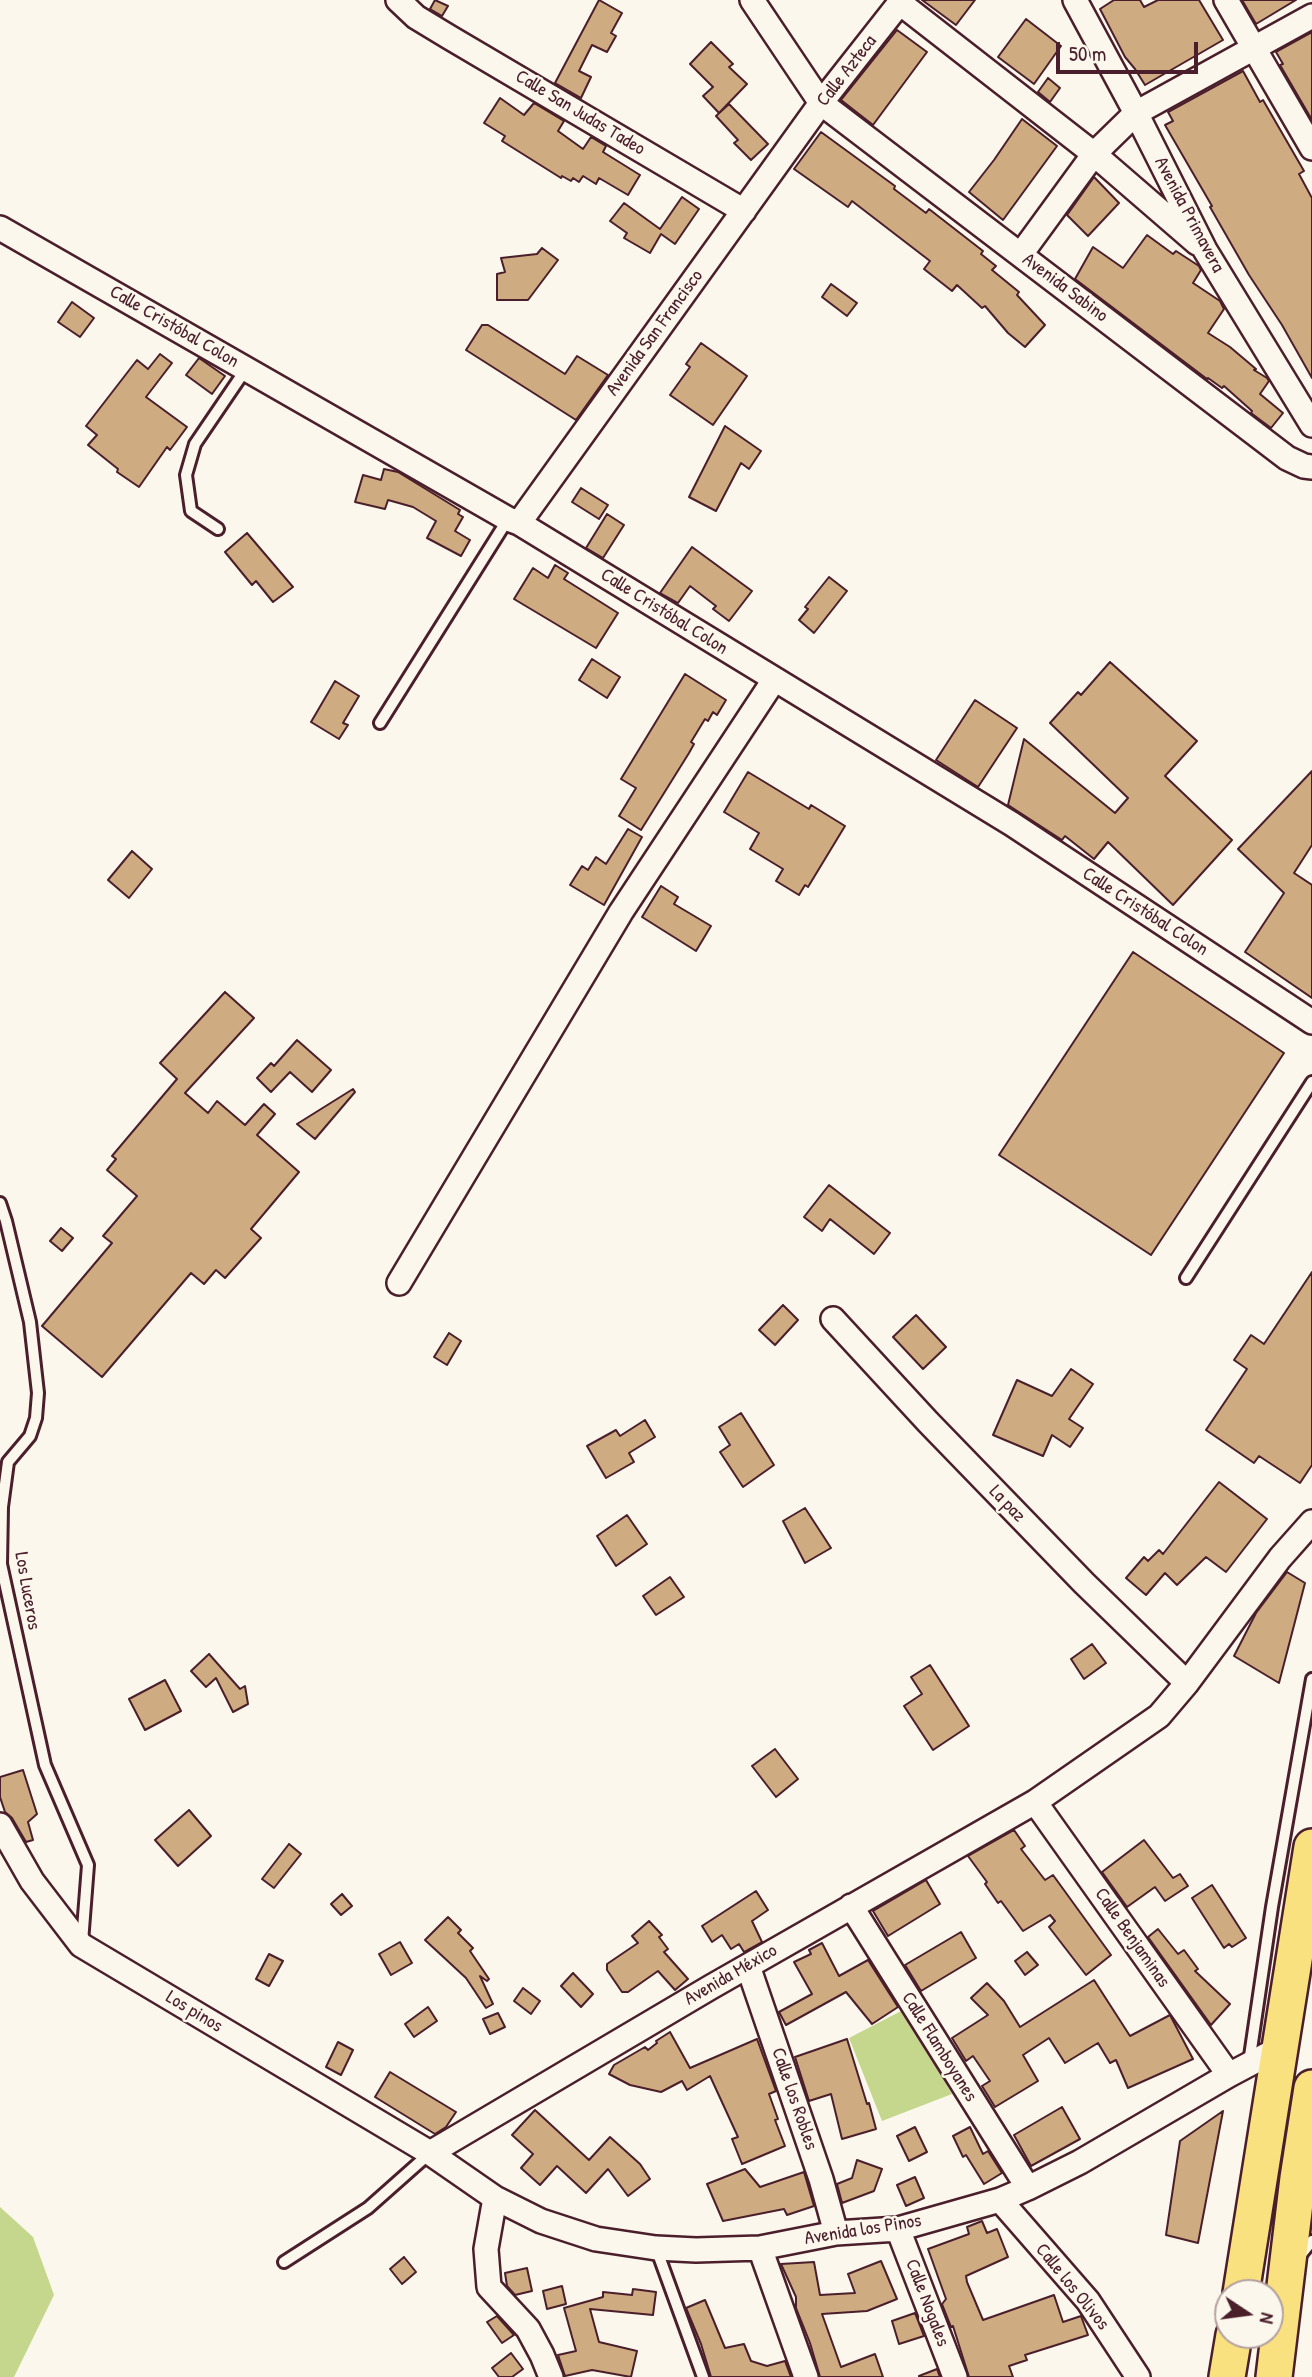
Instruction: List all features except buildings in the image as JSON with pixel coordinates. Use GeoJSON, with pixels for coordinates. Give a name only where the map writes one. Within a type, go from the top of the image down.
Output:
{"type":"FeatureCollection","features":[{"type":"Feature","properties":{"kind":"main road"},"geometry":{"type":"LineString","coordinates":[[1242,2279],[1252,2063],[1312,1847]]}},
{"type":"Feature","properties":{"kind":"main road"},"geometry":{"type":"LineString","coordinates":[[1274,2377],[1312,2088]]}},
{"type":"Feature","properties":{"kind":"main road"},"geometry":{"type":"LineString","coordinates":[[1227,2377],[1232,2349]]}},
{"type":"Feature","properties":{"kind":"street","name":"Calle San Judas Tadeo"},"geometry":{"type":"LineString","coordinates":[[398,0],[421,8],[744,211]]}},
{"type":"Feature","properties":{"kind":"street","name":"Avenida Sabino"},"geometry":{"type":"LineString","coordinates":[[752,0],[821,103],[1287,458],[1312,467]]}},
{"type":"Feature","properties":{"kind":"street","name":"Avenida Primavera"},"geometry":{"type":"LineString","coordinates":[[1075,0],[1205,250],[1312,425]]}},
{"type":"Feature","properties":{"kind":"street"},"geometry":{"type":"LineString","coordinates":[[1226,0],[1312,148]]}},
{"type":"Feature","properties":{"kind":"street","name":"Calle Azteca"},"geometry":{"type":"LineString","coordinates":[[793,144],[821,103],[901,1]]}},
{"type":"Feature","properties":{"kind":"street"},"geometry":{"type":"LineString","coordinates":[[901,1],[1094,154],[1205,250]]}},
{"type":"Feature","properties":{"kind":"street"},"geometry":{"type":"LineString","coordinates":[[1021,254],[1094,154],[1136,113],[1312,16]]}},
{"type":"Feature","properties":{"kind":"street","name":"Avenida San Francisco"},"geometry":{"type":"LineString","coordinates":[[513,521],[793,144]]}},
{"type":"Feature","properties":{"kind":"street","name":"Calle Cristóbal Colon"},"geometry":{"type":"LineString","coordinates":[[0,228],[513,521],[1012,824],[1312,1022]]}},
{"type":"Feature","properties":{"kind":"street"},"geometry":{"type":"LineString","coordinates":[[399,1283],[621,912],[774,680]]}},
{"type":"Feature","properties":{"kind":"street","name":"La paz"},"geometry":{"type":"LineString","coordinates":[[833,1319],[1084,1584],[1187,1683]]}},
{"type":"Feature","properties":{"kind":"street","name":"Avenida México"},"geometry":{"type":"LineString","coordinates":[[430,2153],[851,1906],[1035,1802],[1159,1716],[1187,1683],[1280,1558],[1312,1522]]}},
{"type":"Feature","properties":{"kind":"street","name":"Calle Benjaminas"},"geometry":{"type":"LineString","coordinates":[[1035,1802],[1252,2063]]}},
{"type":"Feature","properties":{"kind":"street","name":"Los pinos"},"geometry":{"type":"LineString","coordinates":[[0,1825],[32,1881],[81,1945],[430,2153]]}},
{"type":"Feature","properties":{"kind":"street","name":"Calle Flamboyanes"},"geometry":{"type":"LineString","coordinates":[[851,1906],[1028,2188]]}},
{"type":"Feature","properties":{"kind":"street","name":"Calle los Robles"},"geometry":{"type":"LineString","coordinates":[[748,1966],[821,2179],[836,2233]]}},
{"type":"Feature","properties":{"kind":"street","name":"Avenida los Pinos"},"geometry":{"type":"LineString","coordinates":[[430,2153],[495,2198],[541,2221],[596,2239],[656,2248],[760,2248],[836,2233],[898,2229],[1000,2200],[1080,2162],[1252,2063]]}},
{"type":"Feature","properties":{"kind":"street"},"geometry":{"type":"LineString","coordinates":[[495,2198],[486,2249],[489,2287],[528,2329],[551,2377]]}},
{"type":"Feature","properties":{"kind":"street","name":"Calle los Olivos"},"geometry":{"type":"LineString","coordinates":[[1000,2200],[1088,2301],[1138,2377]]}},
{"type":"Feature","properties":{"kind":"street","name":"Calle Nogales"},"geometry":{"type":"LineString","coordinates":[[898,2229],[955,2377]]}},
{"type":"Feature","properties":{"kind":"street"},"geometry":{"type":"LineString","coordinates":[[760,2248],[806,2377]]}},
{"type":"Feature","properties":{"kind":"lane"},"geometry":{"type":"LineString","coordinates":[[218,529],[191,511],[186,475],[195,444],[246,369]]}},
{"type":"Feature","properties":{"kind":"lane"},"geometry":{"type":"LineString","coordinates":[[380,723],[513,521]]}},
{"type":"Feature","properties":{"kind":"lane"},"geometry":{"type":"LineString","coordinates":[[1185,1278],[1312,1082]]}},
{"type":"Feature","properties":{"kind":"lane","name":"Los Luceros"},"geometry":{"type":"LineString","coordinates":[[0,1203],[30,1322],[38,1393],[36,1418],[30,1436],[8,1462],[2,1507],[1,1564],[46,1765],[88,1865],[81,1945]]}},
{"type":"Feature","properties":{"kind":"lane"},"geometry":{"type":"LineString","coordinates":[[1252,2063],[1272,1908],[1312,1678]]}},
{"type":"Feature","properties":{"kind":"lane"},"geometry":{"type":"LineString","coordinates":[[284,2262],[368,2208],[430,2153]]}},
{"type":"Feature","properties":{"kind":"lane"},"geometry":{"type":"LineString","coordinates":[[1287,2270],[1312,2241]]}},
{"type":"Feature","properties":{"kind":"lane"},"geometry":{"type":"LineString","coordinates":[[656,2248],[704,2377]]}},
{"type":"Feature","properties":{"kind":"green space"},"geometry":{"type":"Polygon","coordinates":[[[903,2010],[952,2094],[882,2121],[849,2038],[903,2010]]]}},
{"type":"Feature","properties":{"kind":"green space"},"geometry":{"type":"Polygon","coordinates":[[[0,2207],[33,2237],[54,2295],[14,2377],[0,2377],[0,2207]]]}}]}
